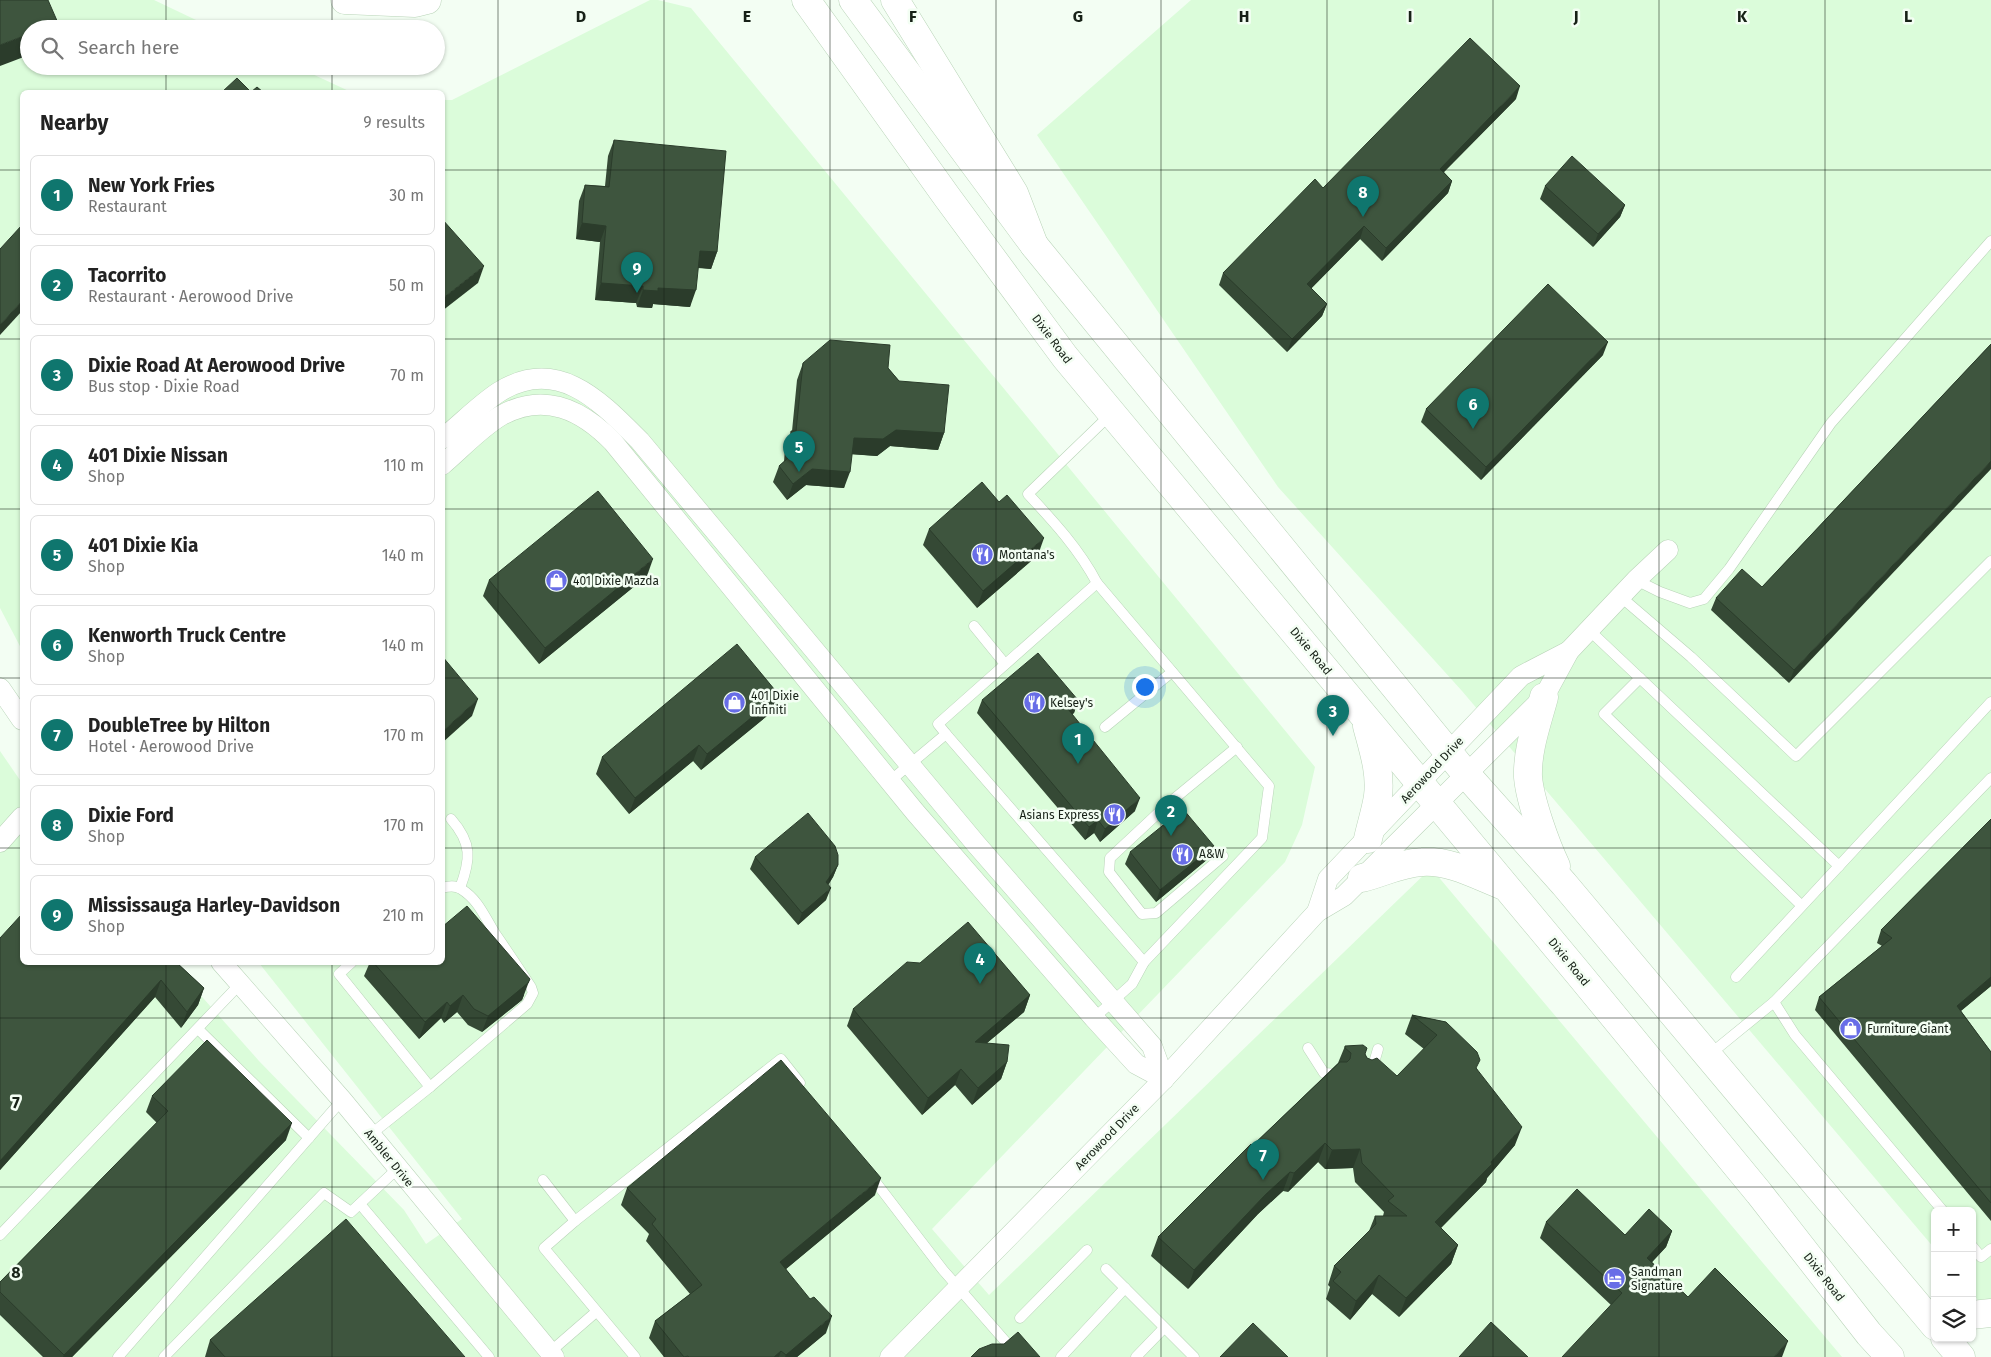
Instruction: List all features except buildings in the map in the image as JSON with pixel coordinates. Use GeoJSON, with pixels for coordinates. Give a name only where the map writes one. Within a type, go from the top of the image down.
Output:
{"type":"FeatureCollection","features":[{"type":"Feature","properties":{"kind":"main road"},"geometry":{"type":"LineString","coordinates":[[345,0],[415,2],[427,0]]}},
{"type":"Feature","properties":{"kind":"main road","name":"Dixie Road"},"geometry":{"type":"LineString","coordinates":[[806,0],[947,197],[1065,357],[1364,714],[1427,793],[1508,888],[1759,1193],[1872,1346],[1890,1357]]}},
{"type":"Feature","properties":{"kind":"main road"},"geometry":{"type":"LineString","coordinates":[[854,0],[1034,245],[1448,752],[1564,884],[1708,1056],[1922,1299],[1931,1318]]}},
{"type":"Feature","properties":{"kind":"main road"},"geometry":{"type":"LineString","coordinates":[[895,0],[931,62],[1014,193],[1034,245]]}},
{"type":"Feature","properties":{"kind":"main road"},"geometry":{"type":"LineString","coordinates":[[1544,697],[1531,744],[1528,778],[1544,835],[1564,884]]}},
{"type":"Feature","properties":{"kind":"main road"},"geometry":{"type":"LineString","coordinates":[[1364,714],[1378,767],[1378,796],[1368,839]]}},
{"type":"Feature","properties":{"kind":"main road"},"geometry":{"type":"LineString","coordinates":[[1362,878],[1396,867],[1423,862],[1455,866],[1508,888]]}},
{"type":"Feature","properties":{"kind":"main road"},"geometry":{"type":"LineString","coordinates":[[1976,1315],[1991,1313]]}},
{"type":"Feature","properties":{"kind":"main road"},"geometry":{"type":"LineString","coordinates":[[1948,1342],[1960,1357]]}},
{"type":"Feature","properties":{"kind":"street"},"geometry":{"type":"LineString","coordinates":[[445,436],[497,393],[519,383],[542,379],[566,382],[588,392],[640,441],[890,781],[1094,1018],[1136,1064],[1164,1079]]}},
{"type":"Feature","properties":{"kind":"street"},"geometry":{"type":"LineString","coordinates":[[445,463],[502,416],[519,408],[538,405],[566,409],[584,416],[599,428],[768,613],[910,764],[976,844],[1152,1046],[1164,1079]]}},
{"type":"Feature","properties":{"kind":"street","name":"Aerowood Drive"},"geometry":{"type":"LineString","coordinates":[[1317,912],[1328,879],[1368,839],[1427,793],[1466,774],[1544,697],[1569,651],[1636,580],[1668,550]]}},
{"type":"Feature","properties":{"kind":"street","name":"Aerowood Drive"},"geometry":{"type":"LineString","coordinates":[[890,1357],[1164,1079],[1317,912],[1344,896],[1362,878],[1427,793],[1448,752],[1521,676],[1569,651]]}},
{"type":"Feature","properties":{"kind":"street"},"geometry":{"type":"LineString","coordinates":[[0,688],[20,717]]}},
{"type":"Feature","properties":{"kind":"street"},"geometry":{"type":"LineString","coordinates":[[0,842],[20,819]]}},
{"type":"Feature","properties":{"kind":"street","name":"Ambler Drive"},"geometry":{"type":"LineString","coordinates":[[224,965],[342,1100],[552,1354]]}},
{"type":"Feature","properties":{"kind":"lane"},"geometry":{"type":"LineString","coordinates":[[1636,580],[1660,592],[1690,603],[1704,599],[1729,569],[1831,423],[1991,241]]}},
{"type":"Feature","properties":{"kind":"lane"},"geometry":{"type":"LineString","coordinates":[[1094,1018],[1132,984],[1144,962],[1262,838],[1269,786],[1097,583],[1071,542],[1028,494],[1112,413]]}},
{"type":"Feature","properties":{"kind":"lane"},"geometry":{"type":"LineString","coordinates":[[623,454],[640,441]]}},
{"type":"Feature","properties":{"kind":"lane"},"geometry":{"type":"LineString","coordinates":[[1621,597],[1691,658],[1796,756],[1991,561]]}},
{"type":"Feature","properties":{"kind":"lane"},"geometry":{"type":"LineString","coordinates":[[1097,583],[938,724],[1144,962]]}},
{"type":"Feature","properties":{"kind":"lane"},"geometry":{"type":"LineString","coordinates":[[974,626],[1005,664]]}},
{"type":"Feature","properties":{"kind":"lane"},"geometry":{"type":"LineString","coordinates":[[1589,630],[1839,866]]}},
{"type":"Feature","properties":{"kind":"lane"},"geometry":{"type":"LineString","coordinates":[[1105,727],[1172,672]]}},
{"type":"Feature","properties":{"kind":"lane"},"geometry":{"type":"LineString","coordinates":[[1640,678],[1604,714],[1802,905]]}},
{"type":"Feature","properties":{"kind":"lane"},"geometry":{"type":"LineString","coordinates":[[1736,977],[1991,702]]}},
{"type":"Feature","properties":{"kind":"lane"},"geometry":{"type":"LineString","coordinates":[[890,781],[946,734]]}},
{"type":"Feature","properties":{"kind":"lane"},"geometry":{"type":"LineString","coordinates":[[1223,856],[1156,914],[1142,914],[1109,872],[1110,858],[1169,803],[1236,747]]}},
{"type":"Feature","properties":{"kind":"lane"},"geometry":{"type":"LineString","coordinates":[[1708,1056],[1774,1002],[1991,778]]}},
{"type":"Feature","properties":{"kind":"lane"},"geometry":{"type":"LineString","coordinates":[[451,820],[465,838],[469,850],[466,872],[460,888]]}},
{"type":"Feature","properties":{"kind":"lane"},"geometry":{"type":"LineString","coordinates":[[370,1135],[430,1087],[527,1004],[533,993],[482,908],[460,888],[453,886],[445,887]]}},
{"type":"Feature","properties":{"kind":"lane"},"geometry":{"type":"LineString","coordinates":[[348,965],[338,974],[430,1087]]}},
{"type":"Feature","properties":{"kind":"lane"},"geometry":{"type":"LineString","coordinates":[[0,1235],[240,984]]}},
{"type":"Feature","properties":{"kind":"lane"},"geometry":{"type":"LineString","coordinates":[[1774,1002],[1795,1035],[1940,1207]]}},
{"type":"Feature","properties":{"kind":"lane"},"geometry":{"type":"LineString","coordinates":[[198,1029],[309,1138]]}},
{"type":"Feature","properties":{"kind":"lane"},"geometry":{"type":"LineString","coordinates":[[1308,1048],[1324,1073],[1338,1074]]}},
{"type":"Feature","properties":{"kind":"lane"},"geometry":{"type":"LineString","coordinates":[[1365,1072],[1373,1066],[1378,1049]]}},
{"type":"Feature","properties":{"kind":"lane"},"geometry":{"type":"LineString","coordinates":[[635,1357],[544,1248],[575,1221],[781,1059],[805,1090]]}},
{"type":"Feature","properties":{"kind":"lane"},"geometry":{"type":"LineString","coordinates":[[118,1357],[342,1100]]}},
{"type":"Feature","properties":{"kind":"lane"},"geometry":{"type":"LineString","coordinates":[[865,1168],[958,1288],[1019,1357]]}},
{"type":"Feature","properties":{"kind":"lane"},"geometry":{"type":"LineString","coordinates":[[164,1357],[324,1193],[351,1212],[398,1169]]}},
{"type":"Feature","properties":{"kind":"lane"},"geometry":{"type":"LineString","coordinates":[[543,1180],[575,1221]]}},
{"type":"Feature","properties":{"kind":"lane"},"geometry":{"type":"LineString","coordinates":[[360,1204],[489,1357]]}},
{"type":"Feature","properties":{"kind":"lane"},"geometry":{"type":"LineString","coordinates":[[1976,1251],[1981,1257],[1991,1249]]}},
{"type":"Feature","properties":{"kind":"lane"},"geometry":{"type":"LineString","coordinates":[[1020,1318],[1088,1250]]}},
{"type":"Feature","properties":{"kind":"lane"},"geometry":{"type":"LineString","coordinates":[[1106,1270],[1194,1357]]}},
{"type":"Feature","properties":{"kind":"lane"},"geometry":{"type":"LineString","coordinates":[[1061,1357],[1125,1288]]}},
{"type":"Feature","properties":{"kind":"lane"},"geometry":{"type":"LineString","coordinates":[[552,1354],[596,1312]]}},
{"type":"Feature","properties":{"kind":"lane"},"geometry":{"type":"LineString","coordinates":[[1136,1357],[1164,1328]]}},
{"type":"Feature","properties":{"kind":"shaded area"},"geometry":{"type":"Polygon","coordinates":[[[0,0],[154,0],[196,20],[20,20],[20,75],[314,75],[347,90],[20,90],[20,646],[0,608],[0,0]]]}},
{"type":"Feature","properties":{"kind":"shaded area"},"geometry":{"type":"Polygon","coordinates":[[[650,0],[658,0],[691,8],[1315,767],[1302,825],[1285,862],[932,1229],[989,1295],[1431,868],[1842,1357],[0,1357],[0,751],[20,780],[20,965],[174,965],[259,1061],[404,1210],[426,1244],[462,1219],[261,965],[445,965],[445,100],[452,100],[650,0]]]}},
{"type":"Feature","properties":{"kind":"shaded area"},"geometry":{"type":"Polygon","coordinates":[[[1191,0],[1991,0],[1991,1316],[1976,1298],[1976,1207],[1931,1207],[1931,1244],[1462,691],[1278,487],[1037,135],[1191,0]]]}},
{"type":"Feature","properties":{"kind":"place","name":"Dixie Ford"},"geometry":{"type":"Point","coordinates":[1363,217]}},
{"type":"Feature","properties":{"kind":"place","name":"Mississauga Harley-Davidson"},"geometry":{"type":"Point","coordinates":[637,293]}},
{"type":"Feature","properties":{"kind":"place","name":"Kenworth Truck Centre"},"geometry":{"type":"Point","coordinates":[1473,429]}},
{"type":"Feature","properties":{"kind":"place","name":"401 Dixie Kia"},"geometry":{"type":"Point","coordinates":[799,472]}},
{"type":"Feature","properties":{"kind":"place","name":"Montana's"},"geometry":{"type":"Point","coordinates":[983,555]}},
{"type":"Feature","properties":{"kind":"place","name":"401 Dixie Mazda"},"geometry":{"type":"Point","coordinates":[557,581]}},
{"type":"Feature","properties":{"kind":"place","name":"401 Dixie Infiniti"},"geometry":{"type":"Point","coordinates":[735,703]}},
{"type":"Feature","properties":{"kind":"place","name":"Kelsey's"},"geometry":{"type":"Point","coordinates":[1034,703]}},
{"type":"Feature","properties":{"kind":"place","name":"Dixie Road At Aerowood Drive"},"geometry":{"type":"Point","coordinates":[1333,736]}},
{"type":"Feature","properties":{"kind":"place","name":"New York Fries"},"geometry":{"type":"Point","coordinates":[1078,764]}},
{"type":"Feature","properties":{"kind":"place","name":"Asians Express"},"geometry":{"type":"Point","coordinates":[1115,815]}},
{"type":"Feature","properties":{"kind":"place","name":"Tacorrito"},"geometry":{"type":"Point","coordinates":[1171,836]}},
{"type":"Feature","properties":{"kind":"place","name":"A&W"},"geometry":{"type":"Point","coordinates":[1183,854]}},
{"type":"Feature","properties":{"kind":"place","name":"401 Dixie Nissan"},"geometry":{"type":"Point","coordinates":[980,984]}},
{"type":"Feature","properties":{"kind":"place","name":"Furniture Giant"},"geometry":{"type":"Point","coordinates":[1851,1029]}},
{"type":"Feature","properties":{"kind":"place","name":"DoubleTree by Hilton"},"geometry":{"type":"Point","coordinates":[1263,1180]}},
{"type":"Feature","properties":{"kind":"place","name":"Sandman Signature"},"geometry":{"type":"Point","coordinates":[1615,1279]}}]}
